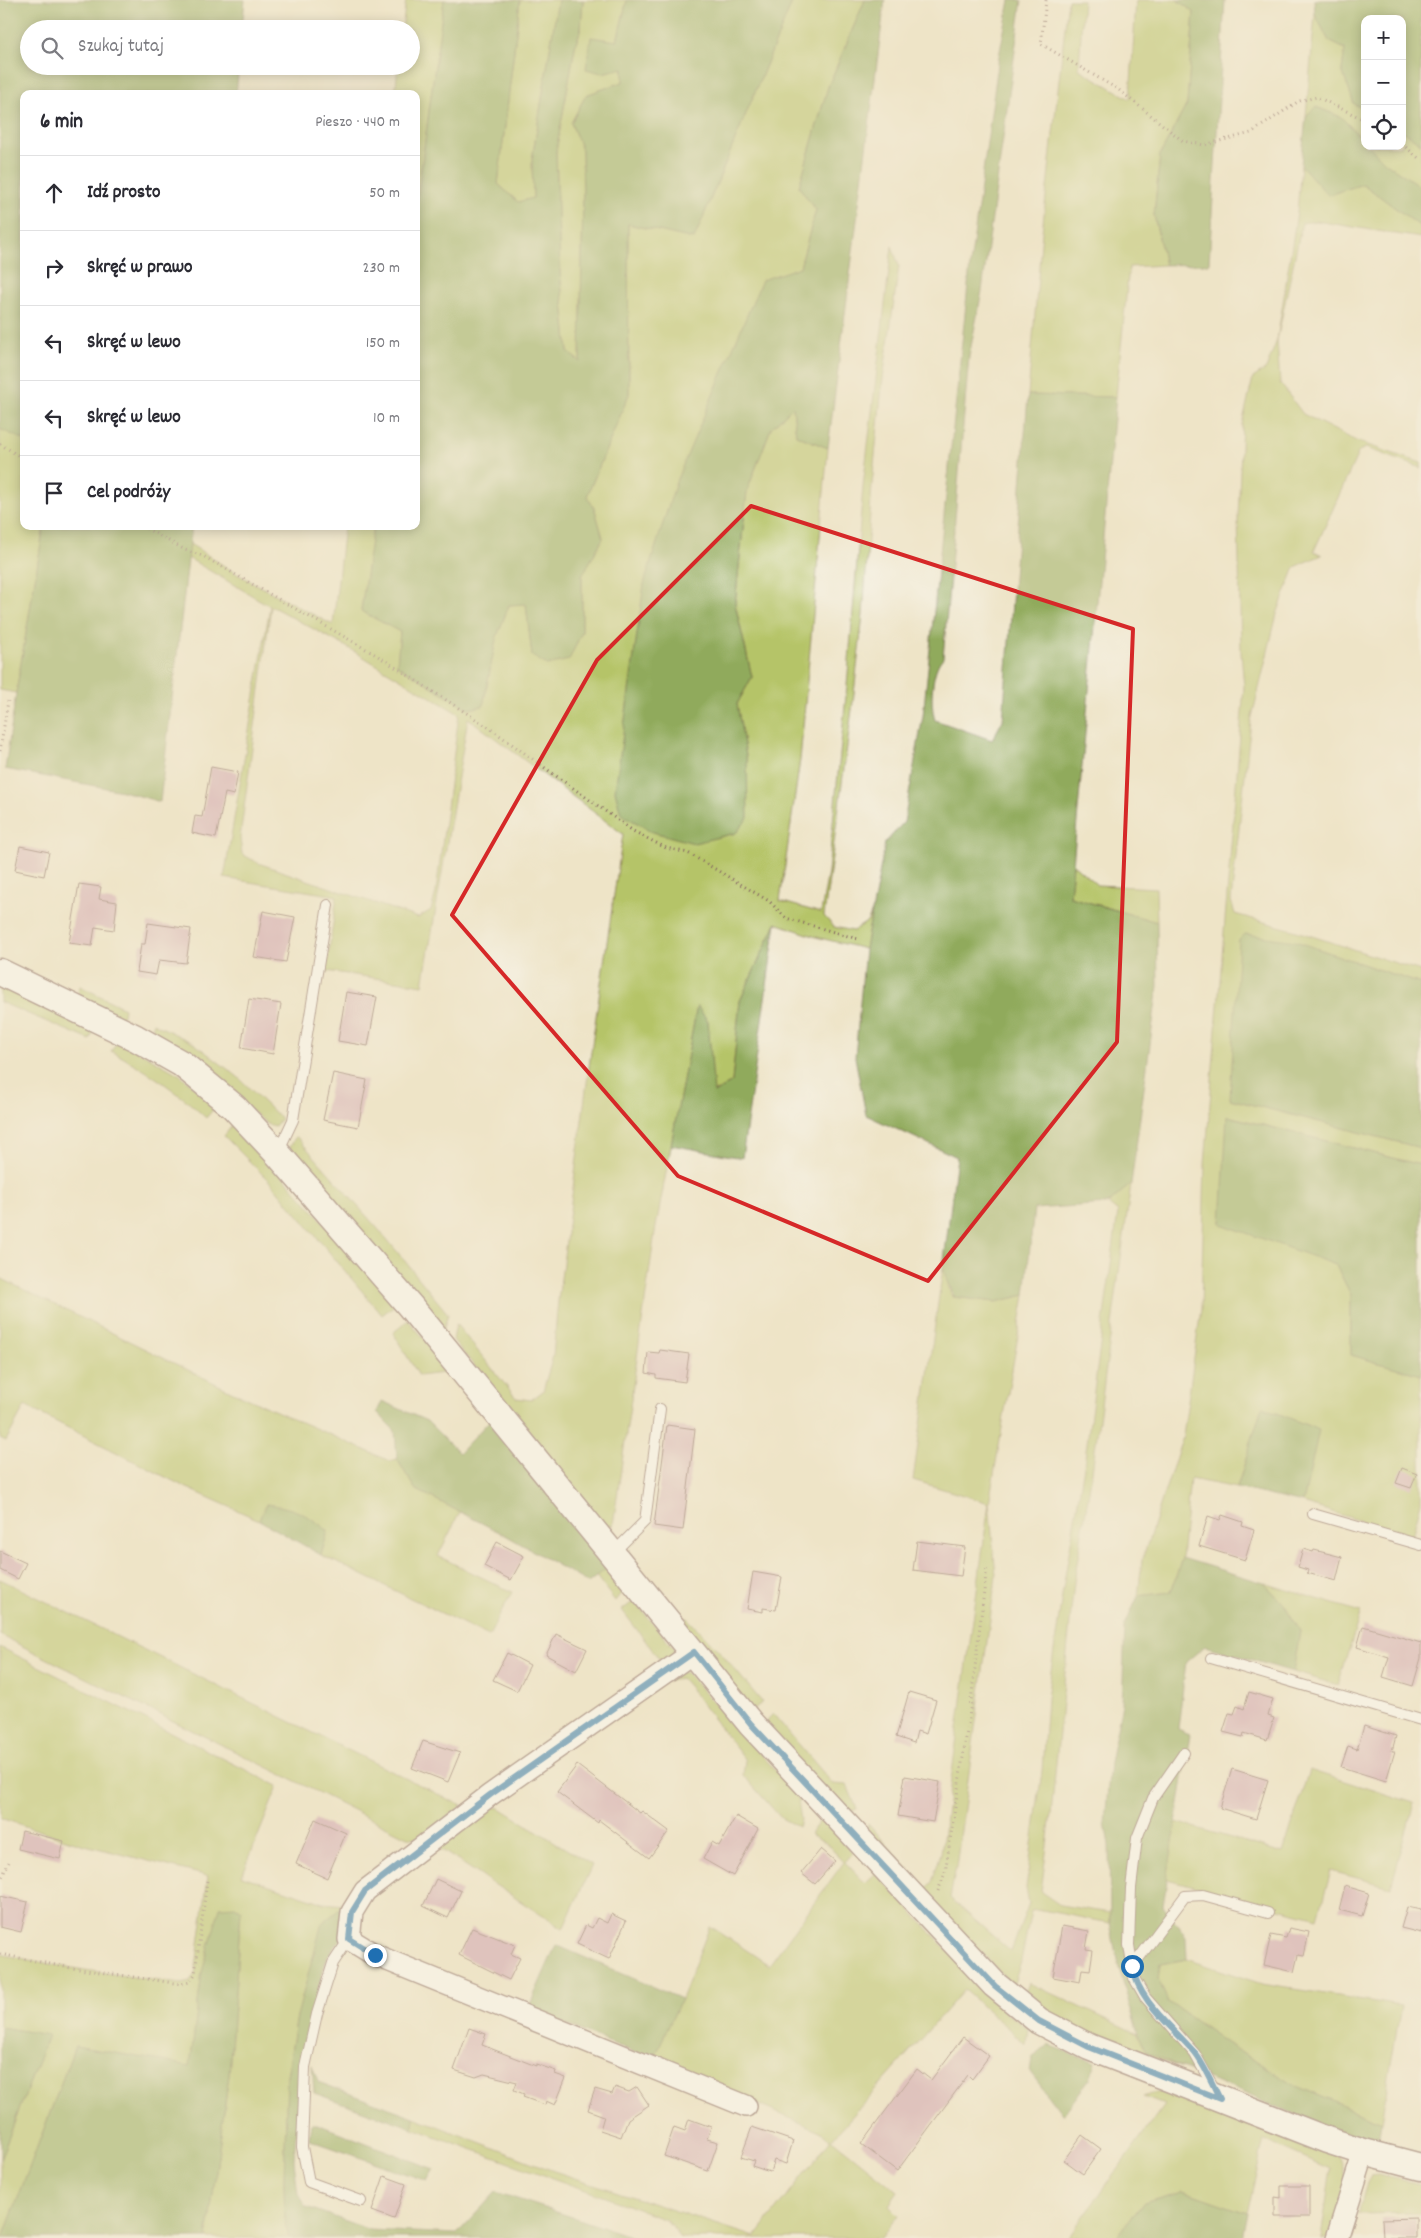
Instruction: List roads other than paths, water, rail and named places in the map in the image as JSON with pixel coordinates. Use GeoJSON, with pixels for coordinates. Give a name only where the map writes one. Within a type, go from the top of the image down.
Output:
{"type":"FeatureCollection","features":[{"type":"Feature","properties":{"kind":"street"},"geometry":{"type":"LineString","coordinates":[[0,972],[136,1038],[182,1064],[234,1107],[277,1152],[410,1306],[751,1724],[995,1986],[1039,2021],[1089,2047],[1220,2099],[1364,2152],[1421,2167]]}},
{"type":"Feature","properties":{"kind":"street"},"geometry":{"type":"LineString","coordinates":[[694,1652],[490,1795],[365,1891],[352,1912],[349,1939],[375,1955],[746,2106]]}},
{"type":"Feature","properties":{"kind":"street"},"geometry":{"type":"LineString","coordinates":[[1337,2238],[1364,2152]]}},
{"type":"Feature","properties":{"kind":"lane"},"geometry":{"type":"LineString","coordinates":[[277,1152],[293,1120],[328,905]]}},
{"type":"Feature","properties":{"kind":"lane"},"geometry":{"type":"LineString","coordinates":[[613,1553],[645,1521],[660,1409]]}},
{"type":"Feature","properties":{"kind":"lane"},"geometry":{"type":"LineString","coordinates":[[1313,1514],[1421,1545]]}},
{"type":"Feature","properties":{"kind":"lane"},"geometry":{"type":"LineString","coordinates":[[1212,1658],[1421,1720]]}},
{"type":"Feature","properties":{"kind":"lane"},"geometry":{"type":"LineString","coordinates":[[1184,1753],[1153,1798],[1137,1838],[1131,1898],[1129,1945],[1134,1978],[1144,1997],[1195,2054],[1220,2099]]}},
{"type":"Feature","properties":{"kind":"lane"},"geometry":{"type":"LineString","coordinates":[[1132,1966],[1185,1896],[1203,1894],[1268,1913]]}},
{"type":"Feature","properties":{"kind":"lane"},"geometry":{"type":"LineString","coordinates":[[349,1939],[333,1963],[317,2014],[305,2067],[302,2147],[309,2182],[361,2201]]}}]}
